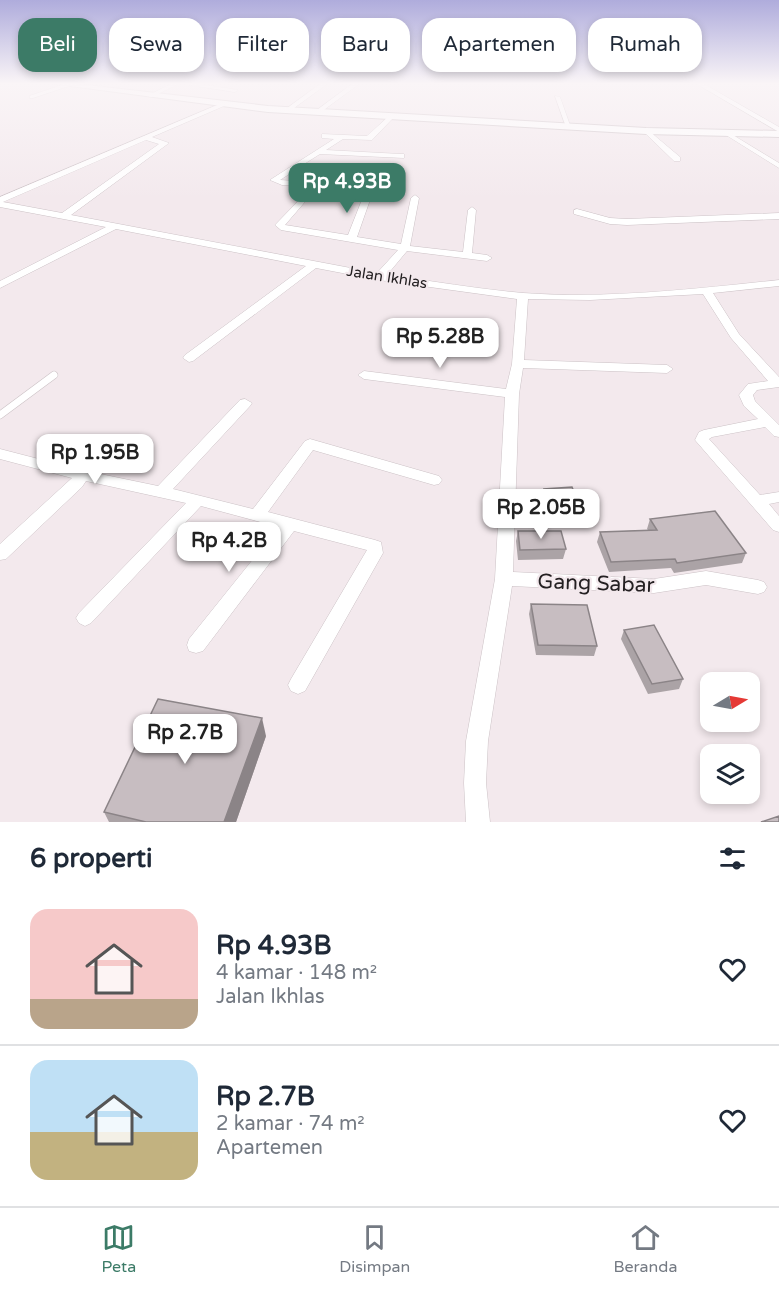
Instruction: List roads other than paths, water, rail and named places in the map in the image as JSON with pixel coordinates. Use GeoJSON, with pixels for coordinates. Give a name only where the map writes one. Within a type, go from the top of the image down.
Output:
{"type":"FeatureCollection","features":[{"type":"Feature","properties":{"kind":"street"},"geometry":{"type":"LineString","coordinates":[[0,202],[182,122]]}},
{"type":"Feature","properties":{"kind":"street"},"geometry":{"type":"LineString","coordinates":[[325,136],[369,138],[385,122]]}},
{"type":"Feature","properties":{"kind":"street"},"geometry":{"type":"LineString","coordinates":[[494,122],[728,135],[779,132]]}},
{"type":"Feature","properties":{"kind":"street"},"geometry":{"type":"LineString","coordinates":[[567,122],[569,127]]}},
{"type":"Feature","properties":{"kind":"street"},"geometry":{"type":"LineString","coordinates":[[763,122],[779,132]]}},
{"type":"Feature","properties":{"kind":"street"},"geometry":{"type":"LineString","coordinates":[[646,131],[678,159]]}},
{"type":"Feature","properties":{"kind":"street"},"geometry":{"type":"LineString","coordinates":[[728,135],[779,166]]}},
{"type":"Feature","properties":{"kind":"street"},"geometry":{"type":"LineString","coordinates":[[62,216],[165,143],[146,138]]}},
{"type":"Feature","properties":{"kind":"street"},"geometry":{"type":"LineString","coordinates":[[340,138],[274,180],[282,183],[390,190]]}},
{"type":"Feature","properties":{"kind":"street"},"geometry":{"type":"LineString","coordinates":[[318,152],[401,156]]}},
{"type":"Feature","properties":{"kind":"street"},"geometry":{"type":"LineString","coordinates":[[294,166],[399,172]]}},
{"type":"Feature","properties":{"kind":"street"},"geometry":{"type":"LineString","coordinates":[[306,196],[280,225],[281,227],[405,248],[487,258]]}},
{"type":"Feature","properties":{"kind":"street"},"geometry":{"type":"LineString","coordinates":[[351,239],[367,197]]}},
{"type":"Feature","properties":{"kind":"street"},"geometry":{"type":"LineString","coordinates":[[379,277],[405,248],[415,198]]}},
{"type":"Feature","properties":{"kind":"street","name":"Jalan Ikhlas"},"geometry":{"type":"LineString","coordinates":[[0,202],[113,227],[379,277],[523,296],[590,297],[706,291],[779,283]]}},
{"type":"Feature","properties":{"kind":"street"},"geometry":{"type":"LineString","coordinates":[[467,256],[472,210]]}},
{"type":"Feature","properties":{"kind":"street"},"geometry":{"type":"LineString","coordinates":[[577,212],[610,221],[627,222],[779,216]]}},
{"type":"Feature","properties":{"kind":"street"},"geometry":{"type":"LineString","coordinates":[[0,285],[113,227]]}},
{"type":"Feature","properties":{"kind":"street"},"geometry":{"type":"LineString","coordinates":[[189,358],[314,265]]}},
{"type":"Feature","properties":{"kind":"street"},"geometry":{"type":"LineString","coordinates":[[762,285],[779,296]]}},
{"type":"Feature","properties":{"kind":"street"},"geometry":{"type":"LineString","coordinates":[[706,291],[735,336],[778,383],[749,391],[746,395],[750,403],[779,433]]}},
{"type":"Feature","properties":{"kind":"street"},"geometry":{"type":"LineString","coordinates":[[478,822],[475,783],[477,741],[504,579],[512,394],[518,364],[523,296]]}},
{"type":"Feature","properties":{"kind":"street"},"geometry":{"type":"LineString","coordinates":[[518,364],[667,369]]}},
{"type":"Feature","properties":{"kind":"street"},"geometry":{"type":"LineString","coordinates":[[364,375],[512,394]]}},
{"type":"Feature","properties":{"kind":"street"},"geometry":{"type":"LineString","coordinates":[[162,492],[245,403]]}},
{"type":"Feature","properties":{"kind":"street"},"geometry":{"type":"LineString","coordinates":[[767,422],[709,433],[702,437],[779,526]]}},
{"type":"Feature","properties":{"kind":"street"},"geometry":{"type":"LineString","coordinates":[[257,515],[309,444],[434,480]]}},
{"type":"Feature","properties":{"kind":"street"},"geometry":{"type":"LineString","coordinates":[[0,454],[366,542],[376,549],[298,685]]}},
{"type":"Feature","properties":{"kind":"street"},"geometry":{"type":"LineString","coordinates":[[0,554],[76,483],[81,475]]}},
{"type":"Feature","properties":{"kind":"street"},"geometry":{"type":"LineString","coordinates":[[756,501],[779,496]]}},
{"type":"Feature","properties":{"kind":"street"},"geometry":{"type":"LineString","coordinates":[[85,618],[198,500]]}},
{"type":"Feature","properties":{"kind":"street"},"geometry":{"type":"LineString","coordinates":[[196,645],[290,524]]}},
{"type":"Feature","properties":{"kind":"street","name":"Gang Sabar"},"geometry":{"type":"LineString","coordinates":[[504,579],[654,586],[706,578],[758,587]]}},
{"type":"Feature","properties":{"kind":"lane"},"geometry":{"type":"LineString","coordinates":[[0,415],[54,375]]}}]}
